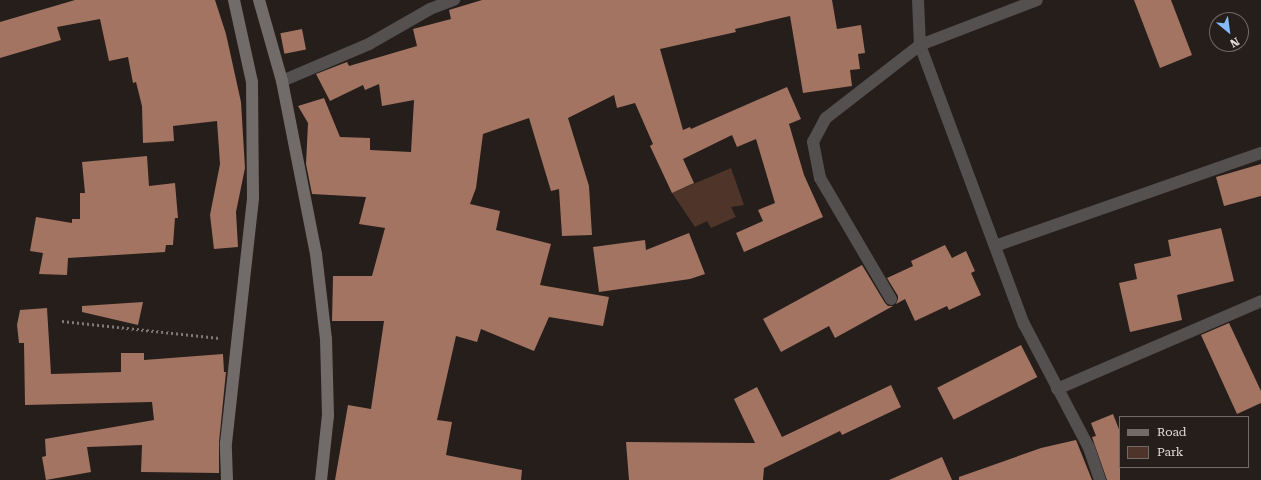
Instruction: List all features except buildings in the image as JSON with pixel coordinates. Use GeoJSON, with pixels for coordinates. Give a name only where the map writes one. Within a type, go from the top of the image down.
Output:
{"type":"FeatureCollection","features":[{"type":"Feature","properties":{"kind":"street"},"geometry":{"type":"LineString","coordinates":[[227,480],[226,443],[253,198],[252,82],[234,0]]}},
{"type":"Feature","properties":{"kind":"street"},"geometry":{"type":"LineString","coordinates":[[259,0],[282,81],[316,254],[326,339],[328,415],[322,480]]}},
{"type":"Feature","properties":{"kind":"street"},"geometry":{"type":"LineString","coordinates":[[282,81],[369,44],[430,9],[454,0]]}},
{"type":"Feature","properties":{"kind":"street"},"geometry":{"type":"LineString","coordinates":[[918,0],[920,46],[1024,324],[1089,448],[1100,480]]}},
{"type":"Feature","properties":{"kind":"street"},"geometry":{"type":"LineString","coordinates":[[892,299],[820,178],[813,142],[826,118],[920,46],[1037,0]]}},
{"type":"Feature","properties":{"kind":"street"},"geometry":{"type":"LineString","coordinates":[[995,246],[1261,153]]}},
{"type":"Feature","properties":{"kind":"street"},"geometry":{"type":"LineString","coordinates":[[1057,389],[1261,301]]}},
{"type":"Feature","properties":{"kind":"path"},"geometry":{"type":"LineString","coordinates":[[62,322],[238,340]]}},
{"type":"Feature","properties":{"kind":"green space"},"geometry":{"type":"Polygon","coordinates":[[[731,168],[744,205],[731,207],[736,217],[711,228],[707,221],[695,227],[672,193],[731,168]]]}}]}
